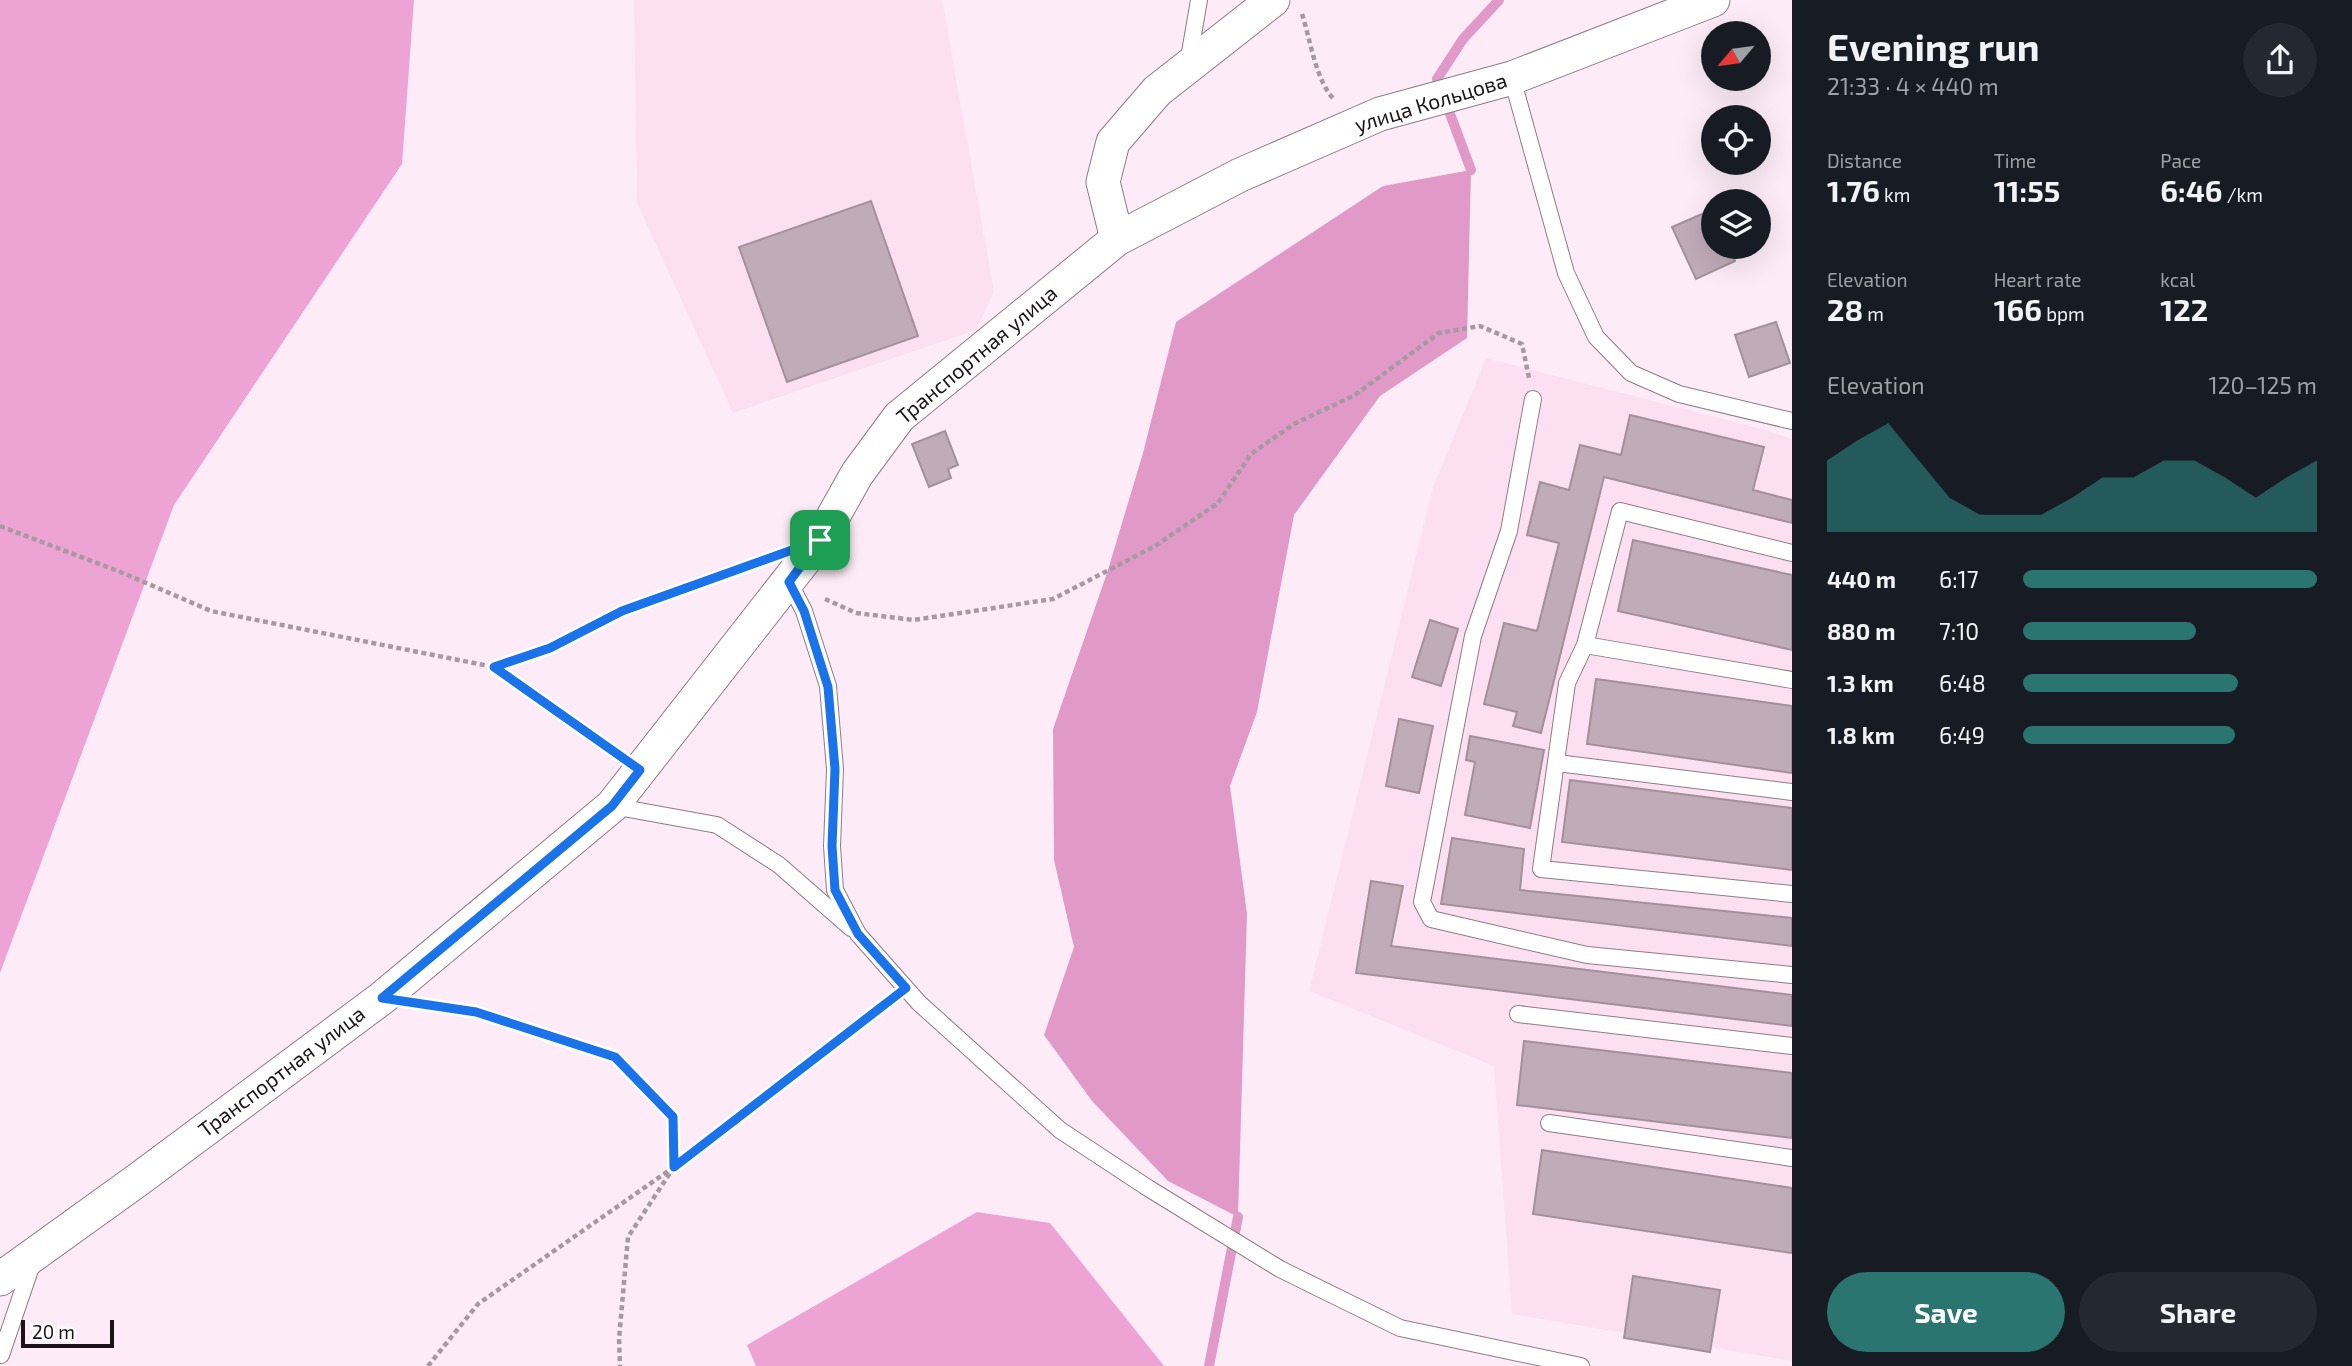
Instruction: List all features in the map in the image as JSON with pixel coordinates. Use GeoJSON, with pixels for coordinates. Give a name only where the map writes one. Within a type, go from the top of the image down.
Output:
{"type":"FeatureCollection","features":[{"type":"Feature","properties":{"kind":"street","name":"улица Кольцова"},"geometry":{"type":"LineString","coordinates":[[1117,239],[1240,175],[1380,114],[1512,78],[1713,0]]}},
{"type":"Feature","properties":{"kind":"street"},"geometry":{"type":"LineString","coordinates":[[1117,239],[1103,182],[1113,142],[1157,91],[1188,67],[1287,5]]}},
{"type":"Feature","properties":{"kind":"street","name":"Транспортная улица"},"geometry":{"type":"LineString","coordinates":[[0,1279],[382,998],[612,806],[780,570],[820,540],[857,474],[899,417],[1117,239]]}},
{"type":"Feature","properties":{"kind":"lane"},"geometry":{"type":"LineString","coordinates":[[1188,67],[1199,0]]}},
{"type":"Feature","properties":{"kind":"lane"},"geometry":{"type":"LineString","coordinates":[[1512,78],[1566,273],[1596,337],[1631,373],[1679,394],[1792,421]]}},
{"type":"Feature","properties":{"kind":"lane"},"geometry":{"type":"LineString","coordinates":[[1533,399],[1509,531],[1473,636],[1422,902],[1431,919],[1587,955],[1792,975]]}},
{"type":"Feature","properties":{"kind":"lane"},"geometry":{"type":"LineString","coordinates":[[1792,553],[1620,510],[1586,645],[1567,683],[1541,869],[1792,894]]}},
{"type":"Feature","properties":{"kind":"lane"},"geometry":{"type":"LineString","coordinates":[[780,570],[804,611],[828,687],[835,769],[832,846],[835,890],[858,934]]}},
{"type":"Feature","properties":{"kind":"lane"},"geometry":{"type":"LineString","coordinates":[[1586,645],[1792,680]]}},
{"type":"Feature","properties":{"kind":"lane"},"geometry":{"type":"LineString","coordinates":[[1557,763],[1792,792]]}},
{"type":"Feature","properties":{"kind":"lane"},"geometry":{"type":"LineString","coordinates":[[612,806],[717,825],[779,864],[858,934],[919,1003],[1060,1130],[1280,1269],[1400,1328],[1581,1366]]}},
{"type":"Feature","properties":{"kind":"lane"},"geometry":{"type":"LineString","coordinates":[[1518,1014],[1792,1046]]}},
{"type":"Feature","properties":{"kind":"lane"},"geometry":{"type":"LineString","coordinates":[[1549,1123],[1792,1158]]}},
{"type":"Feature","properties":{"kind":"lane"},"geometry":{"type":"LineString","coordinates":[[7,1366],[0,1355],[35,1254]]}},
{"type":"Feature","properties":{"kind":"path"},"geometry":{"type":"LineString","coordinates":[[1287,5],[1330,95],[1350,113],[1380,114]]}},
{"type":"Feature","properties":{"kind":"path"},"geometry":{"type":"LineString","coordinates":[[494,667],[550,648],[622,611],[780,570],[856,613],[914,620],[1053,599],[1156,546],[1198,518],[1218,503],[1251,454],[1294,424],[1355,395],[1439,333],[1480,326],[1522,344],[1533,399]]}},
{"type":"Feature","properties":{"kind":"path"},"geometry":{"type":"LineString","coordinates":[[0,526],[123,573],[211,611],[494,667],[640,770]]}},
{"type":"Feature","properties":{"kind":"path"},"geometry":{"type":"LineString","coordinates":[[428,1366],[478,1304],[674,1167],[906,988]]}},
{"type":"Feature","properties":{"kind":"path"},"geometry":{"type":"LineString","coordinates":[[382,998],[476,1012],[615,1057],[673,1117],[674,1167],[628,1237],[619,1339],[620,1366]]}},
{"type":"Feature","properties":{"kind":"shaded area"},"geometry":{"type":"Polygon","coordinates":[[[0,0],[414,0],[402,164],[174,505],[0,973],[0,0]]]}},
{"type":"Feature","properties":{"kind":"shaded area"},"geometry":{"type":"Polygon","coordinates":[[[634,0],[942,0],[994,292],[976,330],[733,413],[637,203],[634,0]]]}},
{"type":"Feature","properties":{"kind":"shaded area"},"geometry":{"type":"Polygon","coordinates":[[[1471,170],[1467,338],[1380,396],[1294,515],[1257,712],[1230,786],[1247,914],[1238,1217],[1168,1181],[1092,1101],[1044,1035],[1074,947],[1054,860],[1053,729],[1107,573],[1143,453],[1176,322],[1383,186],[1471,170]]]}},
{"type":"Feature","properties":{"kind":"shaded area"},"geometry":{"type":"Polygon","coordinates":[[[1486,358],[1792,439],[1792,1361],[1512,1314],[1494,1066],[1309,991],[1433,487],[1486,358]]]}},
{"type":"Feature","properties":{"kind":"shaded area"},"geometry":{"type":"Polygon","coordinates":[[[977,1212],[1050,1223],[1164,1366],[756,1366],[747,1345],[977,1212]]]}},
{"type":"Feature","properties":{"kind":"building"},"geometry":{"type":"Polygon","coordinates":[[[871,201],[918,336],[787,382],[739,247],[871,201]]]}},
{"type":"Feature","properties":{"kind":"building"},"geometry":{"type":"Polygon","coordinates":[[[1701,214],[1701,259],[1735,261],[1696,279],[1672,227],[1701,214]]]}},
{"type":"Feature","properties":{"kind":"building"},"geometry":{"type":"Polygon","coordinates":[[[1776,322],[1790,363],[1749,377],[1735,335],[1776,322]]]}},
{"type":"Feature","properties":{"kind":"building"},"geometry":{"type":"Polygon","coordinates":[[[1630,415],[1764,447],[1753,490],[1792,500],[1792,523],[1604,477],[1541,733],[1513,726],[1517,712],[1484,704],[1504,623],[1537,631],[1559,543],[1527,535],[1540,482],[1569,490],[1580,445],[1621,455],[1630,415]]]}},
{"type":"Feature","properties":{"kind":"building"},"geometry":{"type":"Polygon","coordinates":[[[945,431],[958,465],[948,469],[951,478],[929,487],[912,444],[945,431]]]}},
{"type":"Feature","properties":{"kind":"building"},"geometry":{"type":"Polygon","coordinates":[[[1633,540],[1792,575],[1792,650],[1618,611],[1633,540]]]}},
{"type":"Feature","properties":{"kind":"building"},"geometry":{"type":"Polygon","coordinates":[[[1430,620],[1458,629],[1441,686],[1412,677],[1430,620]]]}},
{"type":"Feature","properties":{"kind":"building"},"geometry":{"type":"Polygon","coordinates":[[[1596,679],[1792,706],[1792,773],[1587,744],[1596,679]]]}},
{"type":"Feature","properties":{"kind":"building"},"geometry":{"type":"Polygon","coordinates":[[[1399,719],[1433,726],[1419,793],[1386,786],[1399,719]]]}},
{"type":"Feature","properties":{"kind":"building"},"geometry":{"type":"Polygon","coordinates":[[[1470,736],[1544,750],[1530,828],[1465,815],[1475,762],[1466,760],[1470,736]]]}},
{"type":"Feature","properties":{"kind":"building"},"geometry":{"type":"Polygon","coordinates":[[[1570,780],[1792,808],[1792,870],[1562,842],[1570,780]]]}},
{"type":"Feature","properties":{"kind":"building"},"geometry":{"type":"Polygon","coordinates":[[[1452,838],[1524,849],[1520,890],[1792,918],[1792,946],[1441,904],[1452,838]]]}},
{"type":"Feature","properties":{"kind":"building"},"geometry":{"type":"Polygon","coordinates":[[[1371,881],[1403,886],[1391,946],[1792,995],[1792,1026],[1356,973],[1371,881]]]}},
{"type":"Feature","properties":{"kind":"building"},"geometry":{"type":"Polygon","coordinates":[[[1524,1041],[1792,1073],[1792,1138],[1517,1105],[1524,1041]]]}},
{"type":"Feature","properties":{"kind":"building"},"geometry":{"type":"Polygon","coordinates":[[[1542,1150],[1792,1188],[1792,1253],[1533,1214],[1542,1150]]]}},
{"type":"Feature","properties":{"kind":"building"},"geometry":{"type":"Polygon","coordinates":[[[1633,1276],[1720,1290],[1710,1352],[1624,1338],[1633,1276]]]}},
{"type":"Feature","properties":{"kind":"waterway"},"geometry":{"type":"LineString","coordinates":[[1471,170],[1437,79],[1463,39],[1499,0]]}},
{"type":"Feature","properties":{"kind":"waterway"},"geometry":{"type":"LineString","coordinates":[[1209,1366],[1238,1217]]}},
{"type":"Feature","properties":{"kind":"route"},"geometry":{"type":"LineString","coordinates":[[820,540],[789,582],[804,611],[828,687],[835,769],[832,846],[835,890],[858,934],[906,988],[674,1167],[673,1117],[615,1057],[476,1012],[382,998],[612,806],[640,770],[494,667],[550,648],[622,611],[820,540]]}}]}
